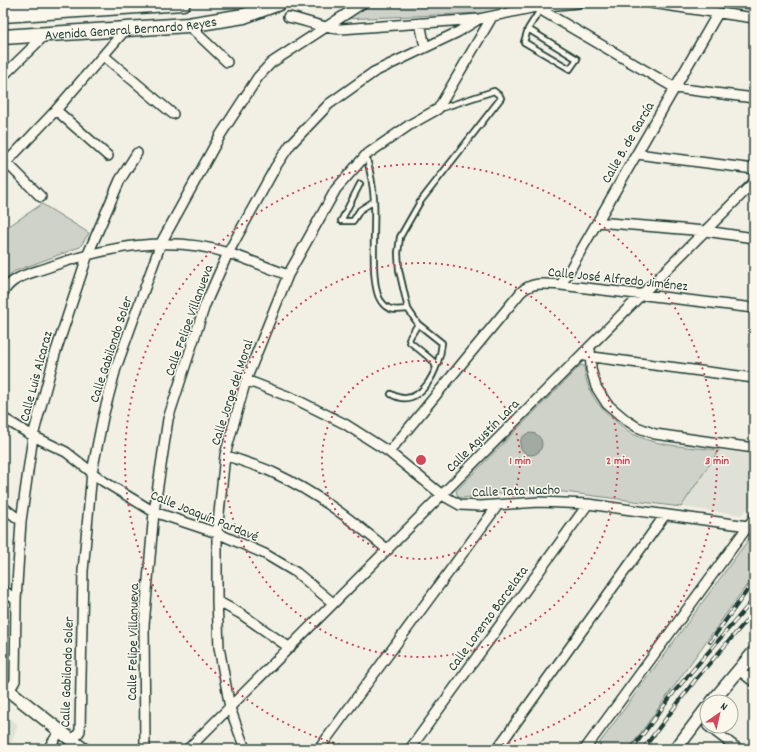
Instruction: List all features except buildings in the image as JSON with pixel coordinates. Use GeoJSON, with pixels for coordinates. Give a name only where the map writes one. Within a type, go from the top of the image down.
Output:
{"type":"FeatureCollection","features":[{"type":"Feature","properties":{"kind":"main road","name":"Avenida General Bernardo Reyes"},"geometry":{"type":"LineString","coordinates":[[3,15],[44,13],[74,7],[182,3]]}},
{"type":"Feature","properties":{"kind":"main road","name":"Avenida General Bernardo Reyes"},"geometry":{"type":"LineString","coordinates":[[3,36],[45,35],[188,25],[244,16],[279,3]]}},
{"type":"Feature","properties":{"kind":"street","name":"Calle Gabilondo Soler"},"geometry":{"type":"LineString","coordinates":[[73,741],[80,731],[83,571],[92,472],[103,417],[116,368],[161,243],[221,134],[262,72],[271,63],[327,28],[362,3]]}},
{"type":"Feature","properties":{"kind":"street"},"geometry":{"type":"LineString","coordinates":[[288,17],[307,20],[327,28],[341,29],[480,19],[538,8],[578,3]]}},
{"type":"Feature","properties":{"kind":"street"},"geometry":{"type":"LineString","coordinates":[[651,3],[754,18]]}},
{"type":"Feature","properties":{"kind":"street"},"geometry":{"type":"LineString","coordinates":[[3,6],[31,5],[36,6],[44,13]]}},
{"type":"Feature","properties":{"kind":"street"},"geometry":{"type":"LineString","coordinates":[[538,8],[675,88],[754,98]]}},
{"type":"Feature","properties":{"kind":"street","name":"Calle B. de García"},"geometry":{"type":"LineString","coordinates":[[561,285],[718,13]]}},
{"type":"Feature","properties":{"kind":"street"},"geometry":{"type":"LineString","coordinates":[[438,109],[492,17]]}},
{"type":"Feature","properties":{"kind":"street","name":"Calle Felipe Villanueva"},"geometry":{"type":"LineString","coordinates":[[146,749],[144,625],[154,512],[168,419],[205,305],[228,252],[276,166],[290,145],[329,104],[374,72],[462,30],[480,19]]}},
{"type":"Feature","properties":{"kind":"street"},"geometry":{"type":"LineString","coordinates":[[420,23],[425,47]]}},
{"type":"Feature","properties":{"kind":"street"},"geometry":{"type":"LineString","coordinates":[[188,25],[227,62]]}},
{"type":"Feature","properties":{"kind":"street"},"geometry":{"type":"LineString","coordinates":[[41,197],[5,164],[56,110],[126,29]]}},
{"type":"Feature","properties":{"kind":"street"},"geometry":{"type":"LineString","coordinates":[[3,76],[45,35]]}},
{"type":"Feature","properties":{"kind":"street"},"geometry":{"type":"LineString","coordinates":[[104,56],[173,114]]}},
{"type":"Feature","properties":{"kind":"street","name":"Calle Jorge del Moral"},"geometry":{"type":"LineString","coordinates":[[245,749],[230,708],[219,647],[217,533],[225,455],[246,380],[288,275],[336,189],[366,155],[406,127],[438,109]]}},
{"type":"Feature","properties":{"kind":"street"},"geometry":{"type":"LineString","coordinates":[[56,110],[108,156]]}},
{"type":"Feature","properties":{"kind":"street","name":"Calle Luis Alcaraz"},"geometry":{"type":"LineString","coordinates":[[6,689],[15,681],[16,600],[21,521],[33,436],[55,354],[88,254],[120,180],[137,153]]}},
{"type":"Feature","properties":{"kind":"street"},"geometry":{"type":"LineString","coordinates":[[637,154],[754,169]]}},
{"type":"Feature","properties":{"kind":"street","name":"Calle Agustín Lara"},"geometry":{"type":"LineString","coordinates":[[188,749],[442,495],[588,353],[642,294],[754,182]]}},
{"type":"Feature","properties":{"kind":"street"},"geometry":{"type":"LineString","coordinates":[[597,222],[705,231],[754,238]]}},
{"type":"Feature","properties":{"kind":"street"},"geometry":{"type":"LineString","coordinates":[[3,294],[8,285],[19,278],[88,254],[123,247],[161,243],[205,247],[228,252],[288,275]]}},
{"type":"Feature","properties":{"kind":"street","name":"Calle José Alfredo Jiménez"},"geometry":{"type":"LineString","coordinates":[[389,452],[524,288],[538,284],[561,285],[754,308]]}},
{"type":"Feature","properties":{"kind":"street"},"geometry":{"type":"LineString","coordinates":[[754,378],[588,353],[593,379],[600,395],[615,413],[637,427],[655,434],[754,448]]}},
{"type":"Feature","properties":{"kind":"street","name":"Calle Tata Nacho"},"geometry":{"type":"LineString","coordinates":[[246,380],[296,399],[329,415],[389,452],[442,495],[460,505],[498,505],[539,502],[588,504],[748,526]]}},
{"type":"Feature","properties":{"kind":"street","name":"Calle Joaquín Pardavé"},"geometry":{"type":"LineString","coordinates":[[3,418],[33,436],[66,452],[123,494],[154,512],[217,533],[265,554],[297,573],[333,603]]}},
{"type":"Feature","properties":{"kind":"street"},"geometry":{"type":"LineString","coordinates":[[225,455],[273,472],[293,482],[346,515],[388,550]]}},
{"type":"Feature","properties":{"kind":"street","name":"Calle Lorenzo Barcelata"},"geometry":{"type":"LineString","coordinates":[[410,749],[588,504]]}},
{"type":"Feature","properties":{"kind":"street"},"geometry":{"type":"LineString","coordinates":[[319,749],[498,505]]}},
{"type":"Feature","properties":{"kind":"street"},"geometry":{"type":"LineString","coordinates":[[3,507],[21,521]]}},
{"type":"Feature","properties":{"kind":"street"},"geometry":{"type":"LineString","coordinates":[[497,749],[665,515]]}},
{"type":"Feature","properties":{"kind":"street"},"geometry":{"type":"LineString","coordinates":[[585,749],[754,518]]}},
{"type":"Feature","properties":{"kind":"street"},"geometry":{"type":"LineString","coordinates":[[3,590],[16,600]]}},
{"type":"Feature","properties":{"kind":"street"},"geometry":{"type":"LineString","coordinates":[[217,601],[241,614],[290,648]]}},
{"type":"Feature","properties":{"kind":"street"},"geometry":{"type":"LineString","coordinates":[[719,694],[754,652]]}},
{"type":"Feature","properties":{"kind":"street"},"geometry":{"type":"LineString","coordinates":[[739,670],[754,682]]}},
{"type":"Feature","properties":{"kind":"street"},"geometry":{"type":"LineString","coordinates":[[6,689],[83,749]]}},
{"type":"Feature","properties":{"kind":"street"},"geometry":{"type":"LineString","coordinates":[[676,749],[699,728]]}},
{"type":"Feature","properties":{"kind":"street"},"geometry":{"type":"LineString","coordinates":[[48,749],[60,731]]}},
{"type":"Feature","properties":{"kind":"street"},"geometry":{"type":"LineString","coordinates":[[718,734],[738,749]]}},
{"type":"Feature","properties":{"kind":"lane"},"geometry":{"type":"LineString","coordinates":[[528,29],[577,59],[572,68],[524,42],[528,29],[538,8]]}},
{"type":"Feature","properties":{"kind":"lane"},"geometry":{"type":"LineString","coordinates":[[390,394],[406,400],[415,396],[430,380],[436,367],[442,343],[418,324],[408,308],[398,262],[400,237],[420,202],[501,98],[494,92],[438,109]]}},
{"type":"Feature","properties":{"kind":"lane"},"geometry":{"type":"LineString","coordinates":[[366,155],[372,177],[374,200],[376,293],[380,301],[390,310],[408,308]]}},
{"type":"Feature","properties":{"kind":"lane"},"geometry":{"type":"LineString","coordinates":[[360,184],[341,221],[354,221],[360,210],[374,200]]}},
{"type":"Feature","properties":{"kind":"lane"},"geometry":{"type":"LineString","coordinates":[[418,324],[409,339],[410,342],[433,361],[436,367]]}},
{"type":"Feature","properties":{"kind":"shaded area"},"geometry":{"type":"Polygon","coordinates":[[[374,3],[548,3],[481,13],[344,19],[374,3]]]}},
{"type":"Feature","properties":{"kind":"shaded area"},"geometry":{"type":"Polygon","coordinates":[[[702,3],[754,3],[754,10],[702,3]]]}},
{"type":"Feature","properties":{"kind":"shaded area"},"geometry":{"type":"Polygon","coordinates":[[[42,204],[89,233],[80,247],[15,271],[3,279],[3,230],[42,204]]]}},
{"type":"Feature","properties":{"kind":"shaded area"},"geometry":{"type":"Polygon","coordinates":[[[581,365],[584,366],[589,389],[596,401],[612,418],[630,432],[647,440],[678,446],[719,450],[681,507],[548,490],[521,491],[462,498],[458,497],[456,491],[581,365]]]}},
{"type":"Feature","properties":{"kind":"shaded area"},"geometry":{"type":"Polygon","coordinates":[[[531,433],[539,436],[542,444],[539,452],[531,455],[523,452],[520,444],[523,436],[531,433]]]}},
{"type":"Feature","properties":{"kind":"shaded area"},"geometry":{"type":"Polygon","coordinates":[[[719,450],[754,455],[754,504],[741,515],[681,507],[719,450]]]}},
{"type":"Feature","properties":{"kind":"shaded area"},"geometry":{"type":"Polygon","coordinates":[[[754,532],[754,575],[629,749],[595,749],[754,532]]]}},
{"type":"Feature","properties":{"kind":"shaded area"},"geometry":{"type":"Polygon","coordinates":[[[3,712],[18,725],[9,749],[3,749],[3,712]]]}},
{"type":"Feature","properties":{"kind":"railway"},"geometry":{"type":"LineString","coordinates":[[710,642],[754,581]]}},
{"type":"Feature","properties":{"kind":"railway"},"geometry":{"type":"LineString","coordinates":[[632,749],[674,692],[754,599]]}},
{"type":"Feature","properties":{"kind":"railway"},"geometry":{"type":"LineString","coordinates":[[643,749],[696,679],[754,612]]}}]}
